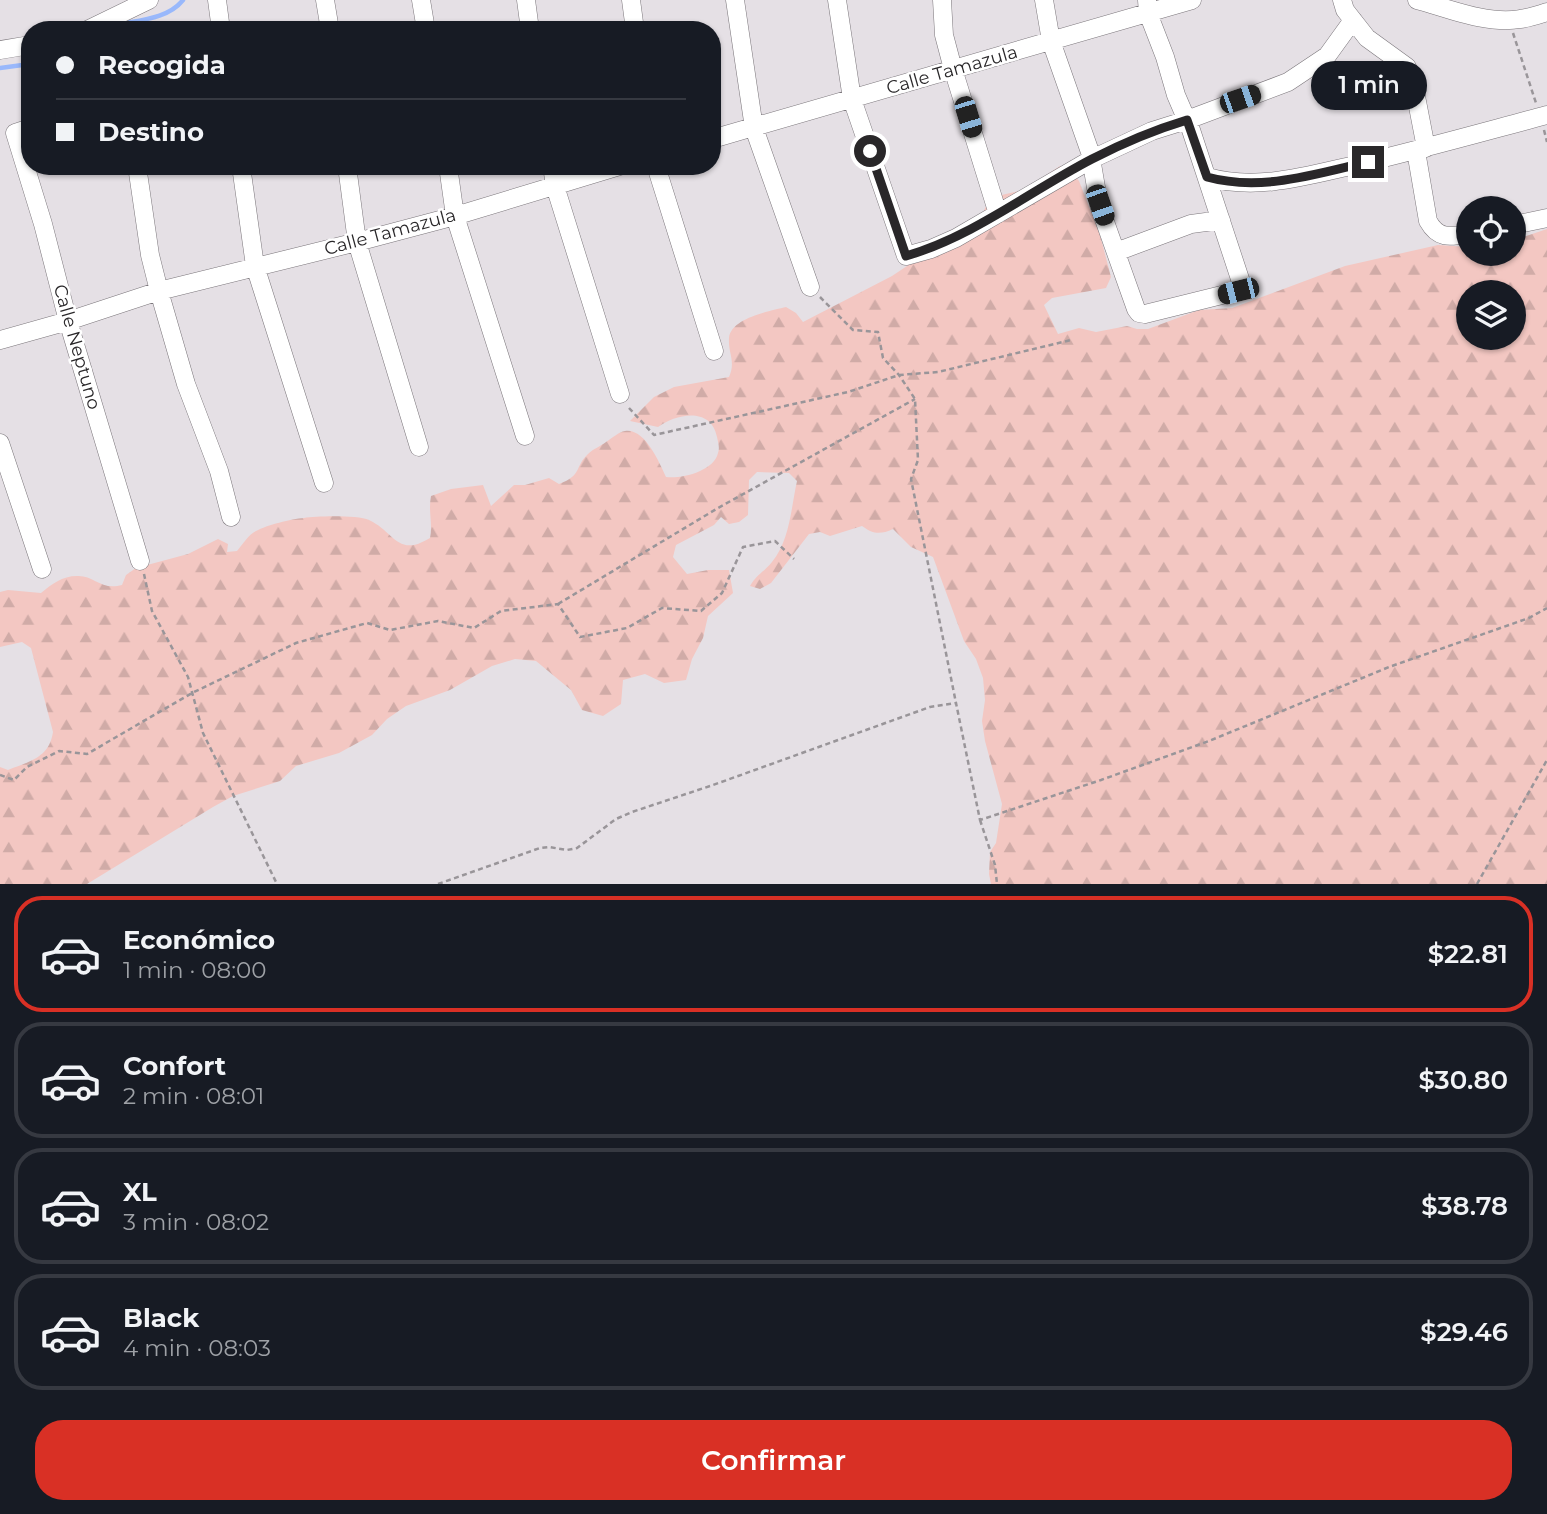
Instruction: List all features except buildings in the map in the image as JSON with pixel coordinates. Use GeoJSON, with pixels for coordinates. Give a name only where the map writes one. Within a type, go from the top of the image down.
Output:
{"type":"FeatureCollection","features":[{"type":"Feature","properties":{"kind":"street"},"geometry":{"type":"LineString","coordinates":[[106,21],[149,0]]}},
{"type":"Feature","properties":{"kind":"street"},"geometry":{"type":"LineString","coordinates":[[217,0],[220,21]]}},
{"type":"Feature","properties":{"kind":"street"},"geometry":{"type":"LineString","coordinates":[[325,0],[328,21]]}},
{"type":"Feature","properties":{"kind":"street"},"geometry":{"type":"LineString","coordinates":[[421,0],[424,21]]}},
{"type":"Feature","properties":{"kind":"street"},"geometry":{"type":"LineString","coordinates":[[526,0],[529,21]]}},
{"type":"Feature","properties":{"kind":"street"},"geometry":{"type":"LineString","coordinates":[[631,0],[634,21]]}},
{"type":"Feature","properties":{"kind":"street"},"geometry":{"type":"LineString","coordinates":[[734,0],[754,128],[810,287]]}},
{"type":"Feature","properties":{"kind":"street"},"geometry":{"type":"LineString","coordinates":[[836,0],[852,99],[906,256],[956,238],[1092,159],[1152,131],[1288,82],[1327,56],[1353,20]]}},
{"type":"Feature","properties":{"kind":"street"},"geometry":{"type":"LineString","coordinates":[[942,0],[944,35],[998,214]]}},
{"type":"Feature","properties":{"kind":"street"},"geometry":{"type":"LineString","coordinates":[[1044,0],[1051,41],[1092,159],[1097,197],[1136,309],[1145,314],[1238,291],[1242,285],[1207,177],[1170,78],[1148,6]]}},
{"type":"Feature","properties":{"kind":"street","name":"Calle Tamazula"},"geometry":{"type":"LineString","coordinates":[[721,137],[1051,41],[1148,6],[1192,0]]}},
{"type":"Feature","properties":{"kind":"street"},"geometry":{"type":"LineString","coordinates":[[1342,0],[1345,10],[1367,38],[1407,67],[1414,86],[1428,221],[1438,234],[1456,235]]}},
{"type":"Feature","properties":{"kind":"street"},"geometry":{"type":"LineString","coordinates":[[1417,0],[1468,14],[1508,20],[1547,12]]}},
{"type":"Feature","properties":{"kind":"street"},"geometry":{"type":"LineString","coordinates":[[0,50],[21,46]]}},
{"type":"Feature","properties":{"kind":"street"},"geometry":{"type":"LineString","coordinates":[[1207,177],[1229,182],[1270,182],[1297,178],[1421,150],[1544,116]]}},
{"type":"Feature","properties":{"kind":"street","name":"Calle Neptuno"},"geometry":{"type":"LineString","coordinates":[[32,175],[68,321],[140,561]]}},
{"type":"Feature","properties":{"kind":"street"},"geometry":{"type":"LineString","coordinates":[[138,175],[150,255],[159,291],[186,384],[219,471],[231,517]]}},
{"type":"Feature","properties":{"kind":"street"},"geometry":{"type":"LineString","coordinates":[[242,175],[255,267],[324,483]]}},
{"type":"Feature","properties":{"kind":"street"},"geometry":{"type":"LineString","coordinates":[[348,175],[356,242],[419,447]]}},
{"type":"Feature","properties":{"kind":"street"},"geometry":{"type":"LineString","coordinates":[[449,175],[456,216],[525,436]]}},
{"type":"Feature","properties":{"kind":"street"},"geometry":{"type":"LineString","coordinates":[[553,175],[620,394]]}},
{"type":"Feature","properties":{"kind":"street","name":"Calle Tamazula"},"geometry":{"type":"LineString","coordinates":[[0,340],[159,291],[456,216],[591,175]]}},
{"type":"Feature","properties":{"kind":"street"},"geometry":{"type":"LineString","coordinates":[[659,175],[714,351]]}},
{"type":"Feature","properties":{"kind":"street"},"geometry":{"type":"LineString","coordinates":[[1526,222],[1547,218]]}},
{"type":"Feature","properties":{"kind":"street"},"geometry":{"type":"LineString","coordinates":[[1116,252],[1191,224],[1221,220]]}},
{"type":"Feature","properties":{"kind":"street"},"geometry":{"type":"LineString","coordinates":[[0,443],[42,569]]}},
{"type":"Feature","properties":{"kind":"path"},"geometry":{"type":"LineString","coordinates":[[1508,20],[1544,116]]}},
{"type":"Feature","properties":{"kind":"path"},"geometry":{"type":"LineString","coordinates":[[810,287],[853,330],[878,332],[883,358],[899,375],[915,399],[918,460],[911,479],[980,820],[995,865],[997,884]]}},
{"type":"Feature","properties":{"kind":"path"},"geometry":{"type":"LineString","coordinates":[[620,394],[625,404],[654,435],[848,392],[899,375],[938,372],[1071,340]]}},
{"type":"Feature","properties":{"kind":"path"},"geometry":{"type":"LineString","coordinates":[[0,775],[14,780],[27,767],[59,751],[87,754],[192,693],[296,643],[367,623],[390,630],[438,621],[474,628],[501,611],[558,604],[718,508],[915,399]]}},
{"type":"Feature","properties":{"kind":"path"},"geometry":{"type":"LineString","coordinates":[[558,604],[580,637],[626,628],[662,608],[701,611],[722,593],[743,547],[775,541],[794,559]]}},
{"type":"Feature","properties":{"kind":"path"},"geometry":{"type":"LineString","coordinates":[[140,561],[152,611],[188,677],[203,733],[277,884]]}},
{"type":"Feature","properties":{"kind":"path"},"geometry":{"type":"LineString","coordinates":[[980,820],[1209,741],[1389,667],[1529,618],[1547,608]]}},
{"type":"Feature","properties":{"kind":"path"},"geometry":{"type":"LineString","coordinates":[[438,884],[540,848],[577,848],[616,819],[632,812],[930,707],[956,704]]}},
{"type":"Feature","properties":{"kind":"path"},"geometry":{"type":"LineString","coordinates":[[1477,884],[1547,760]]}},
{"type":"Feature","properties":{"kind":"green space"},"geometry":{"type":"Polygon","coordinates":[[[1060,166],[1071,172],[1079,181],[1100,235],[1111,277],[1106,288],[1052,298],[1044,305],[1058,334],[1079,328],[1096,332],[1127,326],[1148,329],[1199,310],[1232,308],[1345,266],[1438,245],[1456,246],[1456,266],[1526,266],[1526,236],[1547,229],[1547,884],[991,884],[990,852],[996,843],[1002,804],[985,741],[982,721],[985,700],[983,678],[976,659],[964,641],[933,557],[911,547],[893,529],[877,533],[862,526],[830,536],[820,532],[809,534],[771,583],[760,589],[750,586],[772,562],[783,544],[797,481],[789,473],[757,472],[749,480],[748,515],[739,522],[729,524],[721,517],[714,525],[676,545],[673,557],[687,574],[729,570],[733,593],[708,616],[703,638],[692,659],[686,680],[664,683],[645,674],[623,680],[621,704],[603,716],[582,710],[571,690],[536,661],[515,659],[492,666],[450,690],[406,706],[387,719],[372,735],[339,753],[296,766],[280,781],[233,796],[87,884],[0,884],[0,767],[8,770],[31,761],[47,748],[53,732],[31,648],[22,642],[0,647],[0,592],[8,590],[41,593],[62,579],[72,576],[83,576],[108,586],[122,585],[126,575],[136,568],[188,554],[218,539],[228,544],[227,552],[237,551],[250,535],[261,529],[310,517],[364,518],[403,544],[419,543],[430,538],[431,496],[451,489],[483,485],[491,506],[514,485],[525,485],[549,478],[559,484],[575,474],[590,452],[625,431],[645,440],[666,477],[680,477],[704,469],[719,451],[717,437],[708,421],[700,417],[683,416],[658,427],[630,421],[654,397],[674,387],[729,377],[732,362],[729,338],[736,325],[744,320],[786,307],[796,313],[803,322],[892,276],[979,221],[988,202],[997,196],[1024,190],[1060,166]]]}},
{"type":"Feature","properties":{"kind":"waterway"},"geometry":{"type":"LineString","coordinates":[[138,21],[161,15],[183,0]]}},
{"type":"Feature","properties":{"kind":"waterway"},"geometry":{"type":"LineString","coordinates":[[0,68],[21,65]]}},
{"type":"Feature","properties":{"kind":"route"},"geometry":{"type":"LineString","coordinates":[[870,151],[906,256],[956,238],[1092,159],[1152,131],[1187,120],[1207,177],[1216,180],[1270,182],[1368,162]]}}]}
